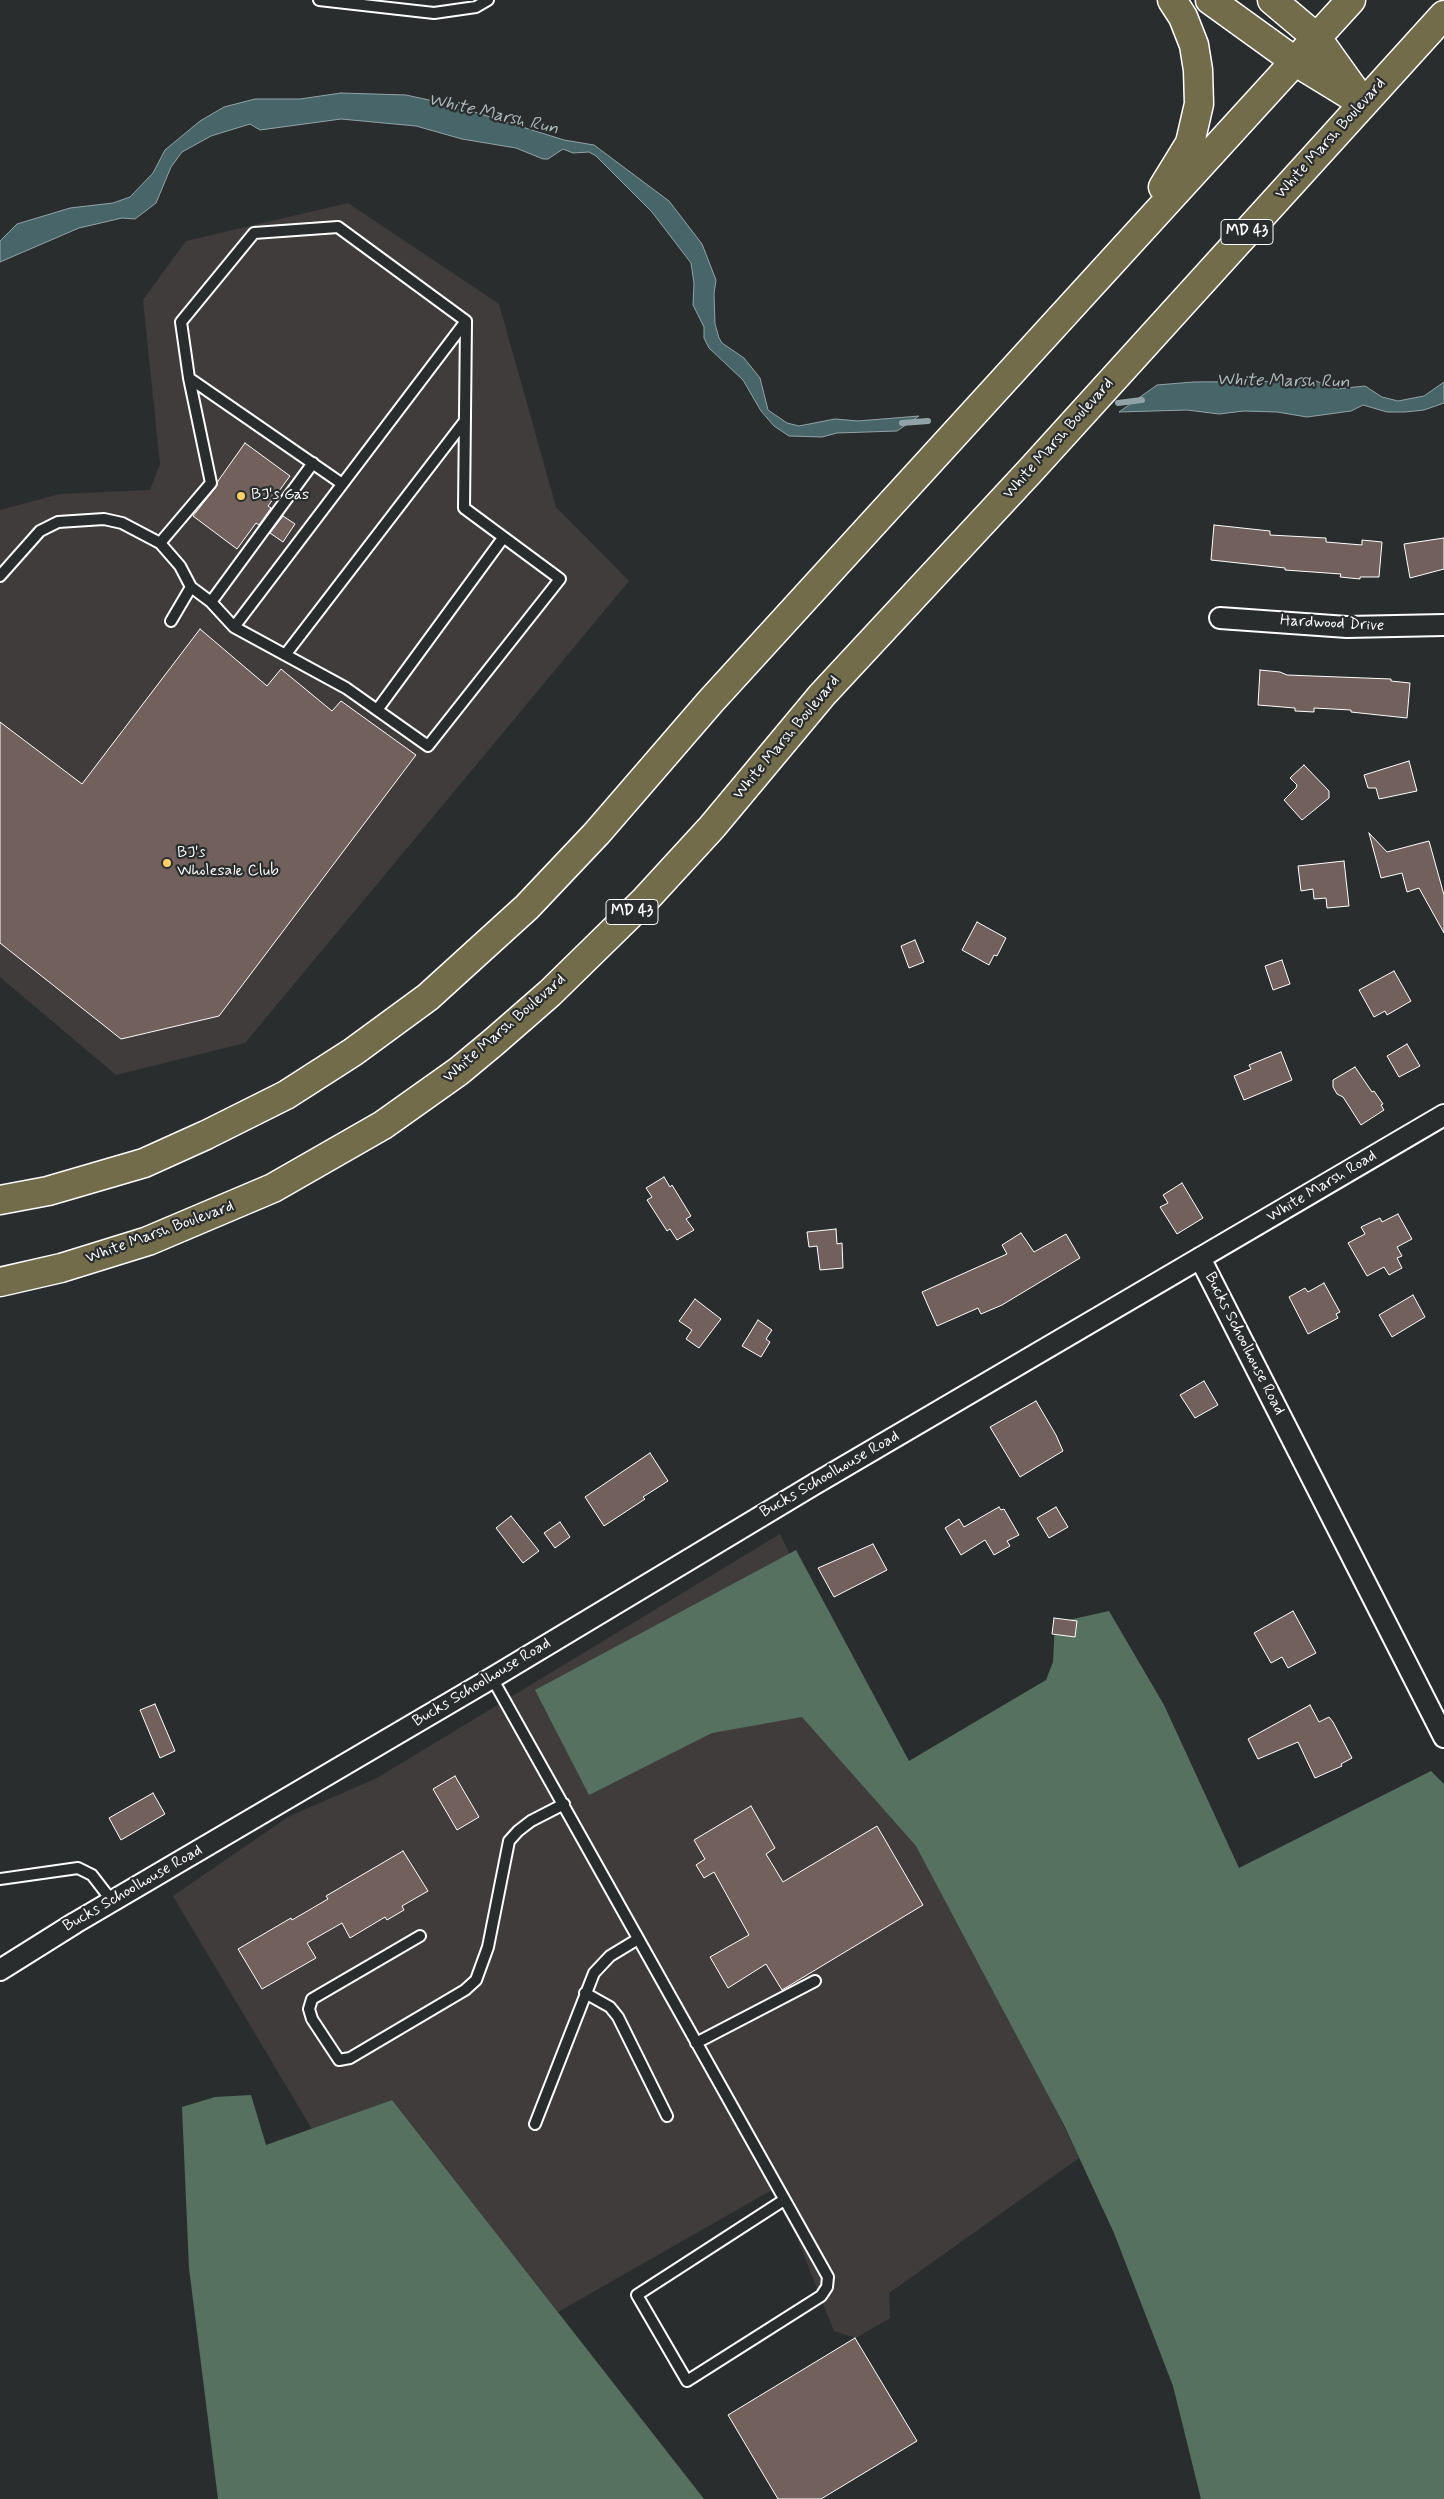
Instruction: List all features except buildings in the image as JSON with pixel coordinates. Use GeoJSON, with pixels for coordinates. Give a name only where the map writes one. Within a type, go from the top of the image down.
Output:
{"type":"FeatureCollection","features":[{"type":"Feature","properties":{"kind":"highway"},"geometry":{"type":"LineString","coordinates":[[1109,266],[1177,168],[1190,143],[1196,121],[1199,90],[1196,58],[1189,31],[1172,0]]}},
{"type":"Feature","properties":{"kind":"highway"},"geometry":{"type":"LineString","coordinates":[[1210,0],[1296,62],[1364,103]]}},
{"type":"Feature","properties":{"kind":"highway"},"geometry":{"type":"LineString","coordinates":[[1272,0],[1317,38],[1364,103]]}},
{"type":"Feature","properties":{"kind":"highway"},"geometry":{"type":"LineString","coordinates":[[0,1200],[48,1191],[144,1162],[206,1135],[286,1095],[353,1052],[428,997],[527,907],[597,833],[711,701],[1351,0]]}},
{"type":"Feature","properties":{"kind":"highway","name":"White Marsh Boulevard"},"geometry":{"type":"LineString","coordinates":[[0,1282],[61,1268],[148,1241],[273,1188],[383,1125],[459,1071],[495,1042],[550,993],[645,900],[712,827],[822,695],[1038,463],[1444,16]]}},
{"type":"Feature","properties":{"kind":"street","name":"Hardwood Drive"},"geometry":{"type":"LineString","coordinates":[[1220,618],[1348,627],[1444,625]]}},
{"type":"Feature","properties":{"kind":"street","name":"White Marsh Road"},"geometry":{"type":"LineString","coordinates":[[1200,1258],[1444,1115]]}},
{"type":"Feature","properties":{"kind":"street","name":"Bucks Schoolhouse Road"},"geometry":{"type":"LineString","coordinates":[[0,1970],[112,1901],[492,1678],[813,1485],[1200,1258],[1444,1737]]}},
{"type":"Feature","properties":{"kind":"lane"},"geometry":{"type":"LineString","coordinates":[[319,0],[434,13],[476,7],[488,0]]}},
{"type":"Feature","properties":{"kind":"lane"},"geometry":{"type":"LineString","coordinates":[[160,543],[210,483],[180,322],[254,234],[338,227],[466,321]]}},
{"type":"Feature","properties":{"kind":"lane"},"geometry":{"type":"LineString","coordinates":[[0,576],[40,531],[58,522],[104,519],[122,523],[160,543],[180,566],[191,587],[210,602],[234,627],[346,688],[428,746],[560,579],[464,508],[466,321]]}},
{"type":"Feature","properties":{"kind":"lane"},"geometry":{"type":"LineString","coordinates":[[234,627],[341,483],[466,321]]}},
{"type":"Feature","properties":{"kind":"lane"},"geometry":{"type":"LineString","coordinates":[[189,378],[341,483]]}},
{"type":"Feature","properties":{"kind":"lane"},"geometry":{"type":"LineString","coordinates":[[285,656],[464,422]]}},
{"type":"Feature","properties":{"kind":"lane"},"geometry":{"type":"LineString","coordinates":[[210,602],[314,463]]}},
{"type":"Feature","properties":{"kind":"lane"},"geometry":{"type":"LineString","coordinates":[[376,710],[503,538]]}},
{"type":"Feature","properties":{"kind":"lane"},"geometry":{"type":"LineString","coordinates":[[171,621],[191,587]]}},
{"type":"Feature","properties":{"kind":"lane"},"geometry":{"type":"LineString","coordinates":[[492,1678],[828,2277],[827,2287],[821,2296],[687,2381],[637,2295],[784,2200]]}},
{"type":"Feature","properties":{"kind":"lane"},"geometry":{"type":"LineString","coordinates":[[420,1936],[312,1999],[309,2008],[312,2019],[339,2060],[358,2053],[465,1990],[476,1980],[488,1947],[509,1841],[531,1821],[564,1804]]}},
{"type":"Feature","properties":{"kind":"lane"},"geometry":{"type":"LineString","coordinates":[[0,1879],[78,1868],[92,1875],[112,1901]]}},
{"type":"Feature","properties":{"kind":"lane"},"geometry":{"type":"LineString","coordinates":[[535,2124],[594,1973],[610,1956],[638,1938]]}},
{"type":"Feature","properties":{"kind":"lane"},"geometry":{"type":"LineString","coordinates":[[696,2043],[815,1981]]}},
{"type":"Feature","properties":{"kind":"lane"},"geometry":{"type":"LineString","coordinates":[[585,1993],[610,2007],[618,2017],[667,2116]]}},
{"type":"Feature","properties":{"kind":"shaded area"},"geometry":{"type":"Polygon","coordinates":[[[348,203],[499,304],[556,507],[629,581],[245,1043],[116,1075],[0,977],[0,510],[60,494],[150,490],[160,464],[143,300],[186,241],[348,203]]]}},
{"type":"Feature","properties":{"kind":"shaded area"},"geometry":{"type":"Polygon","coordinates":[[[780,1534],[1079,2158],[889,2293],[890,2318],[856,2338],[834,2331],[777,2187],[558,2312],[392,2100],[312,2129],[173,1896],[288,1817],[377,1778],[780,1534]]]}},
{"type":"Feature","properties":{"kind":"green space"},"geometry":{"type":"Polygon","coordinates":[[[796,1550],[909,1761],[1046,1680],[1053,1662],[1055,1623],[1109,1611],[1164,1705],[1239,1868],[1431,1771],[1444,1784],[1444,2499],[1201,2499],[1173,2386],[1114,2233],[1064,2125],[916,1846],[802,1717],[712,1733],[589,1795],[535,1690],[796,1550]]]}},
{"type":"Feature","properties":{"kind":"green space"},"geometry":{"type":"Polygon","coordinates":[[[251,2095],[266,2145],[392,2100],[704,2499],[218,2499],[189,2268],[182,2107],[215,2097],[251,2095]]]}},
{"type":"Feature","properties":{"kind":"water","name":"White Marsh Run"},"geometry":{"type":"Polygon","coordinates":[[[341,93],[406,95],[452,105],[564,140],[594,145],[669,201],[702,244],[716,280],[714,294],[715,324],[719,338],[722,343],[744,358],[760,378],[768,410],[787,423],[799,426],[835,419],[858,421],[919,416],[897,431],[837,433],[822,437],[789,436],[774,426],[761,411],[743,380],[709,348],[704,338],[704,327],[693,305],[694,283],[691,263],[652,212],[596,156],[589,152],[573,153],[563,149],[548,159],[543,159],[516,148],[462,139],[416,126],[341,119],[260,130],[250,124],[211,136],[182,152],[171,167],[156,203],[135,219],[122,218],[79,228],[0,262],[0,241],[17,224],[70,208],[113,203],[130,197],[153,173],[165,150],[200,121],[224,107],[255,99],[300,99],[341,93]]]}},
{"type":"Feature","properties":{"kind":"water","name":"White Marsh Run"},"geometry":{"type":"Polygon","coordinates":[[[1316,381],[1336,389],[1365,386],[1382,397],[1398,401],[1424,396],[1444,382],[1444,403],[1424,410],[1405,412],[1387,412],[1363,405],[1351,411],[1307,417],[1277,412],[1244,411],[1219,414],[1187,410],[1119,412],[1157,385],[1193,382],[1316,381]]]}},
{"type":"Feature","properties":{"kind":"waterway","name":"White Marsh Run"},"geometry":{"type":"LineString","coordinates":[[1118,403],[1142,400]]}},
{"type":"Feature","properties":{"kind":"waterway","name":"White Marsh Run"},"geometry":{"type":"LineString","coordinates":[[902,423],[928,421]]}},
{"type":"Feature","properties":{"kind":"place","name":"BJ's Gas"},"geometry":{"type":"Point","coordinates":[241,496]}},
{"type":"Feature","properties":{"kind":"place","name":"BJ's Wholesale Club"},"geometry":{"type":"Point","coordinates":[167,863]}}]}
